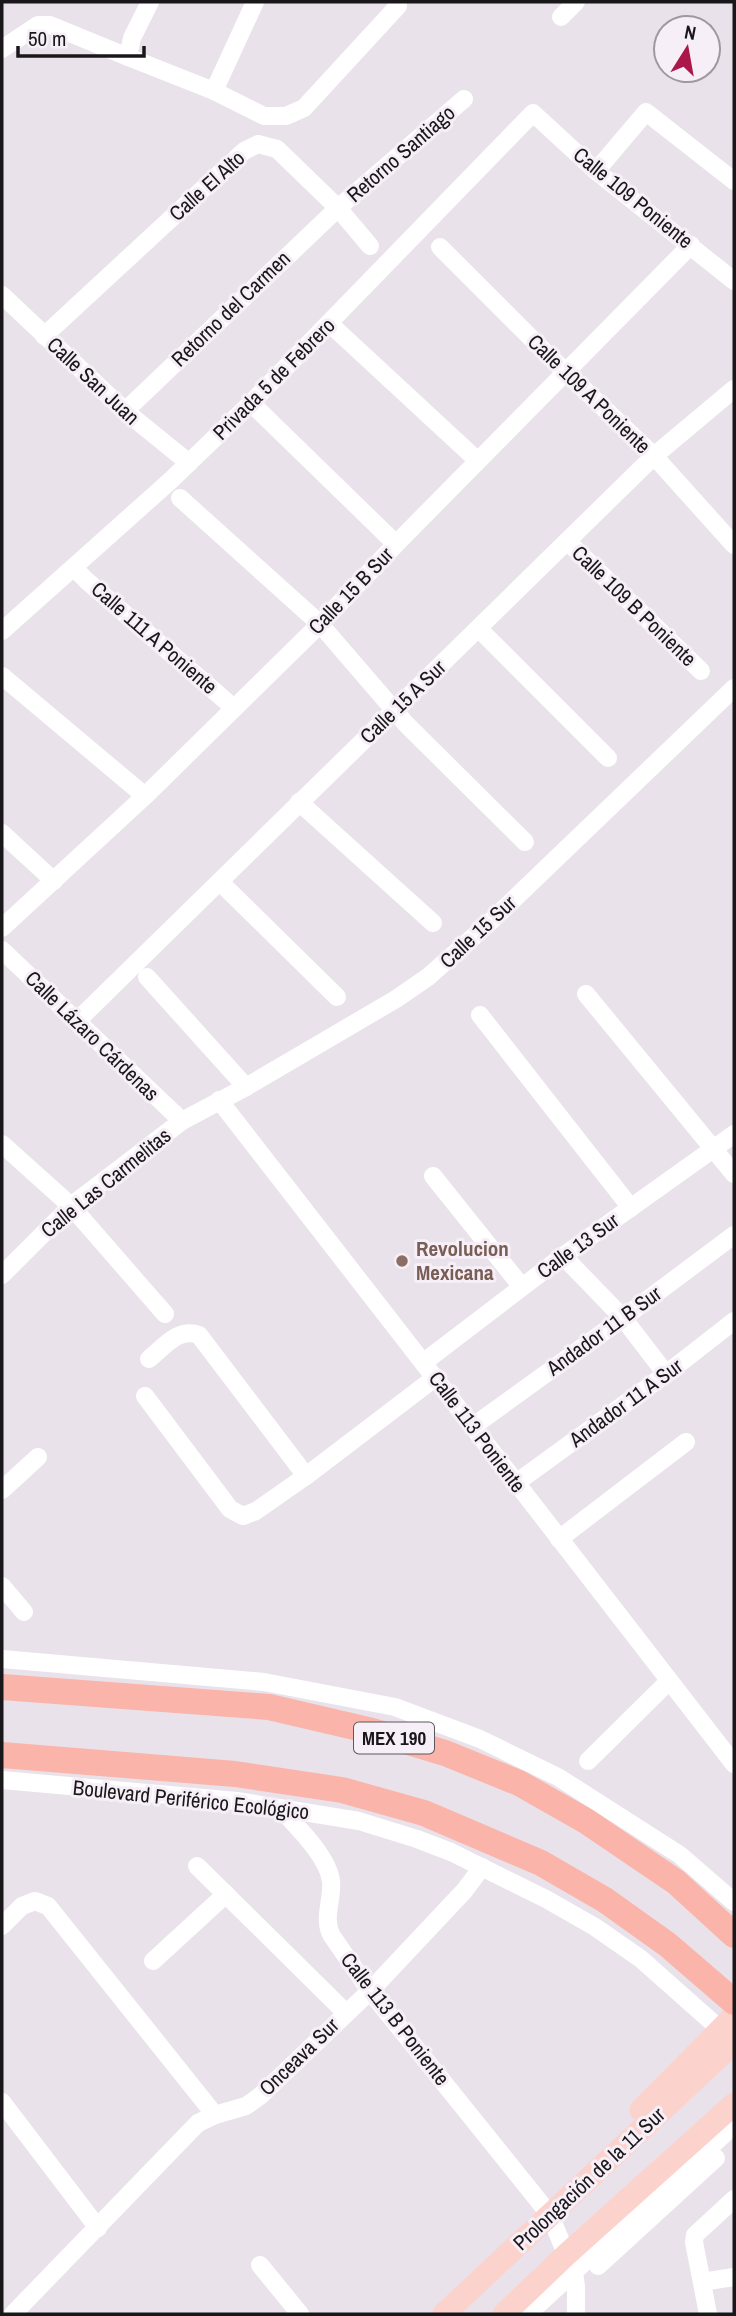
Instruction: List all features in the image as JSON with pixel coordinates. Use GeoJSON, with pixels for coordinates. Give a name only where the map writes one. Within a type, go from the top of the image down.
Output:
{"type":"FeatureCollection","features":[{"type":"Feature","properties":{"kind":"highway","name":"MEX 190"},"geometry":{"type":"LineString","coordinates":[[2,1687],[268,1707],[372,1731],[445,1753],[519,1783],[586,1821],[676,1882],[734,1935]]}},
{"type":"Feature","properties":{"kind":"highway","name":"Boulevard Periférico Ecológico"},"geometry":{"type":"LineString","coordinates":[[2,1755],[235,1774],[342,1790],[424,1813],[541,1863],[605,1900],[668,1945],[734,2002]]}},
{"type":"Feature","properties":{"kind":"main road","name":"Prolongación de la 11 Sur"},"geometry":{"type":"LineString","coordinates":[[444,2314],[550,2216],[569,2183],[731,2033]]}},
{"type":"Feature","properties":{"kind":"main road","name":"Prolongación de la 11 Sur"},"geometry":{"type":"LineString","coordinates":[[504,2314],[572,2271],[734,2104]]}},
{"type":"Feature","properties":{"kind":"street"},"geometry":{"type":"LineString","coordinates":[[128,57],[132,38],[150,2]]}},
{"type":"Feature","properties":{"kind":"street"},"geometry":{"type":"LineString","coordinates":[[214,91],[255,2]]}},
{"type":"Feature","properties":{"kind":"street"},"geometry":{"type":"LineString","coordinates":[[561,17],[576,2]]}},
{"type":"Feature","properties":{"kind":"street"},"geometry":{"type":"LineString","coordinates":[[2,49],[38,25],[50,24],[214,91],[264,116],[286,116],[304,108],[398,6]]}},
{"type":"Feature","properties":{"kind":"street","name":"Retorno Santiago"},"geometry":{"type":"LineString","coordinates":[[338,208],[464,99]]}},
{"type":"Feature","properties":{"kind":"street"},"geometry":{"type":"LineString","coordinates":[[596,171],[646,112],[734,181]]}},
{"type":"Feature","properties":{"kind":"street","name":"Calle 109 Poniente"},"geometry":{"type":"LineString","coordinates":[[533,113],[596,171],[734,281]]}},
{"type":"Feature","properties":{"kind":"street","name":"Privada 5 de Febrero"},"geometry":{"type":"LineString","coordinates":[[2,631],[189,463],[251,403],[533,113]]}},
{"type":"Feature","properties":{"kind":"street","name":"Calle El Alto"},"geometry":{"type":"LineString","coordinates":[[44,335],[244,151],[258,144],[277,149],[338,208],[370,246]]}},
{"type":"Feature","properties":{"kind":"street","name":"Retorno del Carmen"},"geometry":{"type":"LineString","coordinates":[[125,411],[338,208]]}},
{"type":"Feature","properties":{"kind":"street","name":"Calle 15 B Sur"},"geometry":{"type":"LineString","coordinates":[[2,928],[145,796],[320,625],[396,544],[691,245]]}},
{"type":"Feature","properties":{"kind":"street","name":"Calle 109 A Poniente"},"geometry":{"type":"LineString","coordinates":[[439,247],[654,456],[734,545]]}},
{"type":"Feature","properties":{"kind":"street","name":"Calle San Juan"},"geometry":{"type":"LineString","coordinates":[[2,295],[125,411],[189,463]]}},
{"type":"Feature","properties":{"kind":"street"},"geometry":{"type":"LineString","coordinates":[[330,324],[478,461]]}},
{"type":"Feature","properties":{"kind":"street","name":"Calle 15 A Sur"},"geometry":{"type":"LineString","coordinates":[[77,1021],[654,456],[734,389]]}},
{"type":"Feature","properties":{"kind":"street"},"geometry":{"type":"LineString","coordinates":[[251,403],[396,544]]}},
{"type":"Feature","properties":{"kind":"street"},"geometry":{"type":"LineString","coordinates":[[180,498],[320,625],[395,711],[525,842]]}},
{"type":"Feature","properties":{"kind":"street","name":"Calle 109 B Poniente"},"geometry":{"type":"LineString","coordinates":[[567,541],[701,671]]}},
{"type":"Feature","properties":{"kind":"street","name":"Calle 111 A Poniente"},"geometry":{"type":"LineString","coordinates":[[74,568],[234,708]]}},
{"type":"Feature","properties":{"kind":"street"},"geometry":{"type":"LineString","coordinates":[[479,629],[608,758]]}},
{"type":"Feature","properties":{"kind":"street"},"geometry":{"type":"LineString","coordinates":[[2,676],[145,796]]}},
{"type":"Feature","properties":{"kind":"street","name":"Calle 15 Sur"},"geometry":{"type":"LineString","coordinates":[[182,1121],[246,1087],[428,978],[734,688]]}},
{"type":"Feature","properties":{"kind":"street"},"geometry":{"type":"LineString","coordinates":[[299,802],[433,923]]}},
{"type":"Feature","properties":{"kind":"street"},"geometry":{"type":"LineString","coordinates":[[2,833],[54,881]]}},
{"type":"Feature","properties":{"kind":"street"},"geometry":{"type":"LineString","coordinates":[[220,882],[337,997]]}},
{"type":"Feature","properties":{"kind":"street","name":"Calle Lázaro Cárdenas"},"geometry":{"type":"LineString","coordinates":[[2,950],[182,1121]]}},
{"type":"Feature","properties":{"kind":"street"},"geometry":{"type":"LineString","coordinates":[[147,977],[246,1087]]}},
{"type":"Feature","properties":{"kind":"street"},"geometry":{"type":"LineString","coordinates":[[586,994],[734,1174]]}},
{"type":"Feature","properties":{"kind":"street"},"geometry":{"type":"LineString","coordinates":[[480,1015],[631,1208]]}},
{"type":"Feature","properties":{"kind":"street","name":"Calle 113 Poniente"},"geometry":{"type":"LineString","coordinates":[[219,1100],[734,1764]]}},
{"type":"Feature","properties":{"kind":"street","name":"Calle Las Carmelitas"},"geometry":{"type":"LineString","coordinates":[[2,1275],[71,1206],[182,1121]]}},
{"type":"Feature","properties":{"kind":"street","name":"Calle 13 Sur"},"geometry":{"type":"LineString","coordinates":[[424,1362],[563,1256],[734,1134]]}},
{"type":"Feature","properties":{"kind":"street"},"geometry":{"type":"LineString","coordinates":[[2,1144],[71,1206],[165,1314]]}},
{"type":"Feature","properties":{"kind":"street"},"geometry":{"type":"LineString","coordinates":[[433,1176],[522,1287]]}},
{"type":"Feature","properties":{"kind":"street","name":"Andador 11 B Sur"},"geometry":{"type":"LineString","coordinates":[[472,1427],[734,1234]]}},
{"type":"Feature","properties":{"kind":"street"},"geometry":{"type":"LineString","coordinates":[[563,1256],[623,1318],[666,1374]]}},
{"type":"Feature","properties":{"kind":"street","name":"Andador 11 A Sur"},"geometry":{"type":"LineString","coordinates":[[516,1483],[734,1321]]}},
{"type":"Feature","properties":{"kind":"street"},"geometry":{"type":"LineString","coordinates":[[149,1359],[179,1334],[190,1331],[199,1335],[306,1476]]}},
{"type":"Feature","properties":{"kind":"street"},"geometry":{"type":"LineString","coordinates":[[145,1396],[230,1509],[243,1516],[256,1511],[306,1476],[436,1377]]}},
{"type":"Feature","properties":{"kind":"street"},"geometry":{"type":"LineString","coordinates":[[559,1539],[686,1442]]}},
{"type":"Feature","properties":{"kind":"street"},"geometry":{"type":"LineString","coordinates":[[2,1490],[38,1457]]}},
{"type":"Feature","properties":{"kind":"street"},"geometry":{"type":"LineString","coordinates":[[2,1586],[24,1612]]}},
{"type":"Feature","properties":{"kind":"street"},"geometry":{"type":"LineString","coordinates":[[2,1659],[264,1682],[395,1707],[480,1739],[558,1777],[680,1855],[734,1902]]}},
{"type":"Feature","properties":{"kind":"street"},"geometry":{"type":"LineString","coordinates":[[588,1761],[670,1681]]}},
{"type":"Feature","properties":{"kind":"street","name":"Boulevard Periférico Ecológico"},"geometry":{"type":"LineString","coordinates":[[2,1780],[237,1801],[359,1821],[440,1847],[546,1899],[595,1927],[641,1959],[731,2033]]}},
{"type":"Feature","properties":{"kind":"street","name":"Calle 113 B Poniente"},"geometry":{"type":"LineString","coordinates":[[280,1808],[311,1843],[331,1878],[328,1929],[370,1991],[550,2216],[572,2271]]}},
{"type":"Feature","properties":{"kind":"street"},"geometry":{"type":"LineString","coordinates":[[197,1866],[345,2012]]}},
{"type":"Feature","properties":{"kind":"street","name":"Onceava Sur"},"geometry":{"type":"LineString","coordinates":[[13,2314],[198,2123],[246,2106],[370,1991],[465,1890],[482,1867]]}},
{"type":"Feature","properties":{"kind":"street"},"geometry":{"type":"LineString","coordinates":[[153,1961],[226,1894]]}},
{"type":"Feature","properties":{"kind":"street"},"geometry":{"type":"LineString","coordinates":[[2,1926],[22,1906],[35,1901],[48,1906],[215,2115]]}},
{"type":"Feature","properties":{"kind":"street"},"geometry":{"type":"LineString","coordinates":[[2,2102],[98,2228]]}},
{"type":"Feature","properties":{"kind":"street"},"geometry":{"type":"LineString","coordinates":[[528,2314],[734,2125]]}},
{"type":"Feature","properties":{"kind":"street"},"geometry":{"type":"LineString","coordinates":[[544,2314],[572,2271],[734,2141]]}},
{"type":"Feature","properties":{"kind":"street"},"geometry":{"type":"LineString","coordinates":[[708,2314],[694,2242],[695,2235],[734,2199]]}},
{"type":"Feature","properties":{"kind":"street"},"geometry":{"type":"LineString","coordinates":[[260,2265],[300,2314]]}},
{"type":"Feature","properties":{"kind":"street"},"geometry":{"type":"LineString","coordinates":[[572,2271],[576,2314]]}},
{"type":"Feature","properties":{"kind":"street"},"geometry":{"type":"LineString","coordinates":[[702,2283],[734,2277]]}},
{"type":"Feature","properties":{"kind":"place","name":"Revolucion Mexicana"},"geometry":{"type":"Point","coordinates":[402,1261]}}]}
